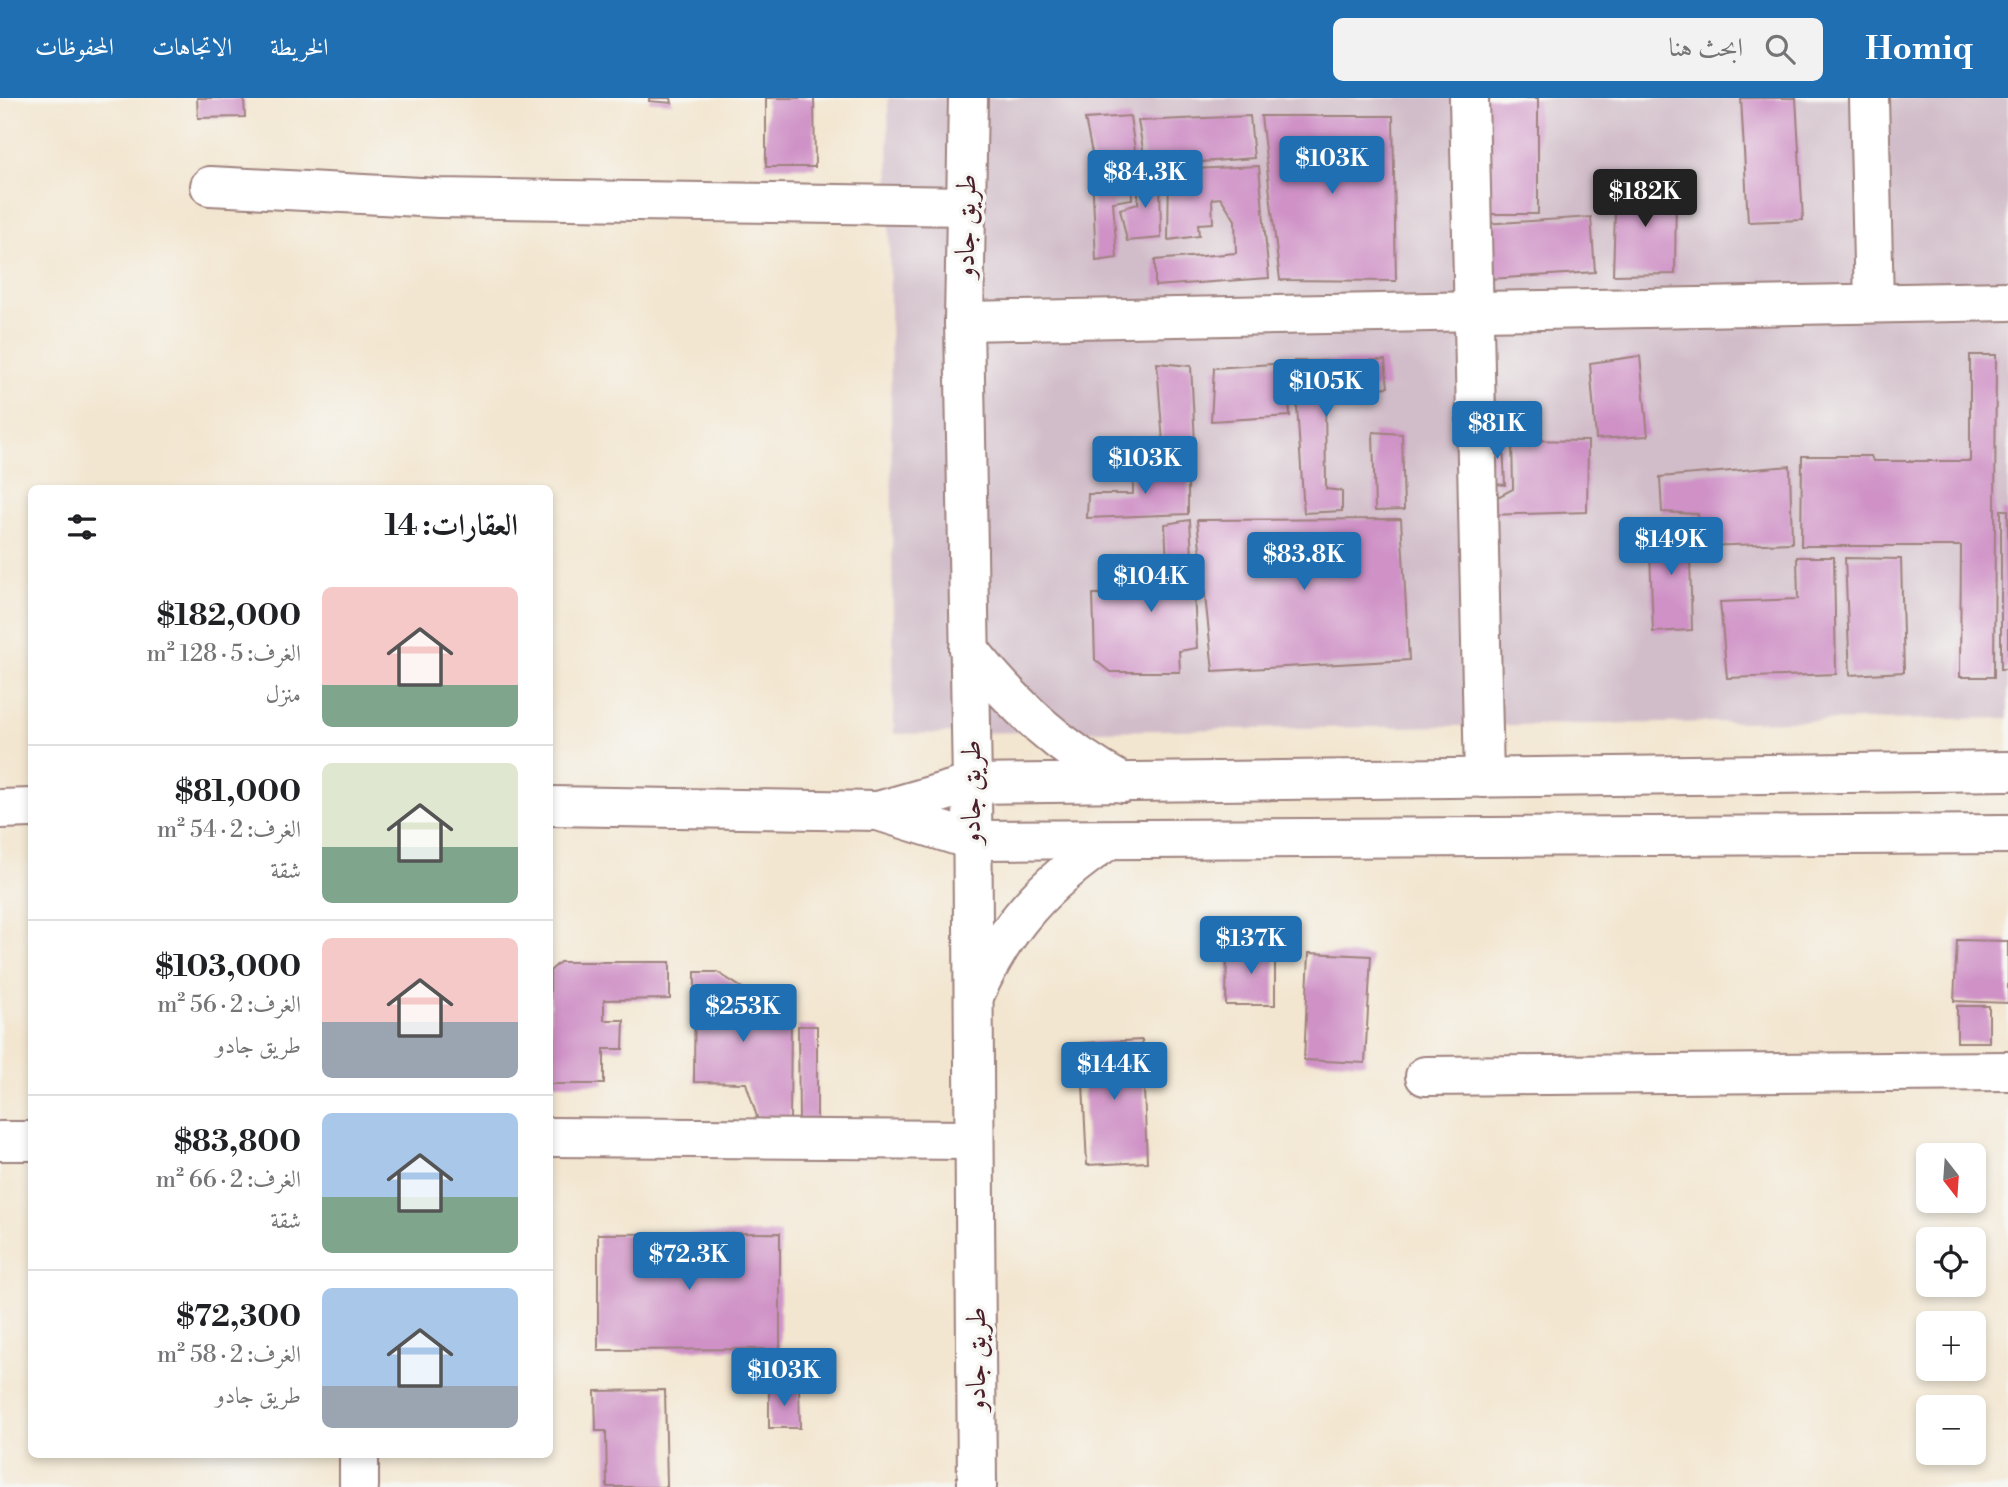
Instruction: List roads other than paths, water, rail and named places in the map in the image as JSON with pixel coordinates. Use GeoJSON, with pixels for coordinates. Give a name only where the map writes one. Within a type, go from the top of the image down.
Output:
{"type":"FeatureCollection","features":[{"type":"Feature","properties":{"kind":"main road","name":"طريق جادو"},"geometry":{"type":"LineString","coordinates":[[968,98],[964,321],[972,784],[971,1003],[977,1487]]}},
{"type":"Feature","properties":{"kind":"main road"},"geometry":{"type":"LineString","coordinates":[[1469,98],[1476,312],[1484,778]]}},
{"type":"Feature","properties":{"kind":"main road"},"geometry":{"type":"LineString","coordinates":[[1869,98],[1874,303]]}},
{"type":"Feature","properties":{"kind":"main road"},"geometry":{"type":"LineString","coordinates":[[210,186],[439,198],[968,206]]}},
{"type":"Feature","properties":{"kind":"main road"},"geometry":{"type":"LineString","coordinates":[[964,321],[2008,301]]}},
{"type":"Feature","properties":{"kind":"main road"},"geometry":{"type":"LineString","coordinates":[[969,649],[998,685],[1038,726],[1084,760],[1123,783]]}},
{"type":"Feature","properties":{"kind":"main road"},"geometry":{"type":"LineString","coordinates":[[878,811],[972,784],[2008,771]]}},
{"type":"Feature","properties":{"kind":"main road"},"geometry":{"type":"LineString","coordinates":[[553,806],[878,811],[971,840],[2008,834]]}},
{"type":"Feature","properties":{"kind":"main road"},"geometry":{"type":"LineString","coordinates":[[971,1003],[989,963],[1025,910],[1071,865],[1107,841]]}},
{"type":"Feature","properties":{"kind":"main road"},"geometry":{"type":"LineString","coordinates":[[1425,1076],[2008,1071]]}},
{"type":"Feature","properties":{"kind":"main road"},"geometry":{"type":"LineString","coordinates":[[553,1136],[974,1140]]}},
{"type":"Feature","properties":{"kind":"main road"},"geometry":{"type":"LineString","coordinates":[[0,1142],[28,1141]]}},
{"type":"Feature","properties":{"kind":"main road"},"geometry":{"type":"LineString","coordinates":[[359,1458],[359,1487]]}}]}
